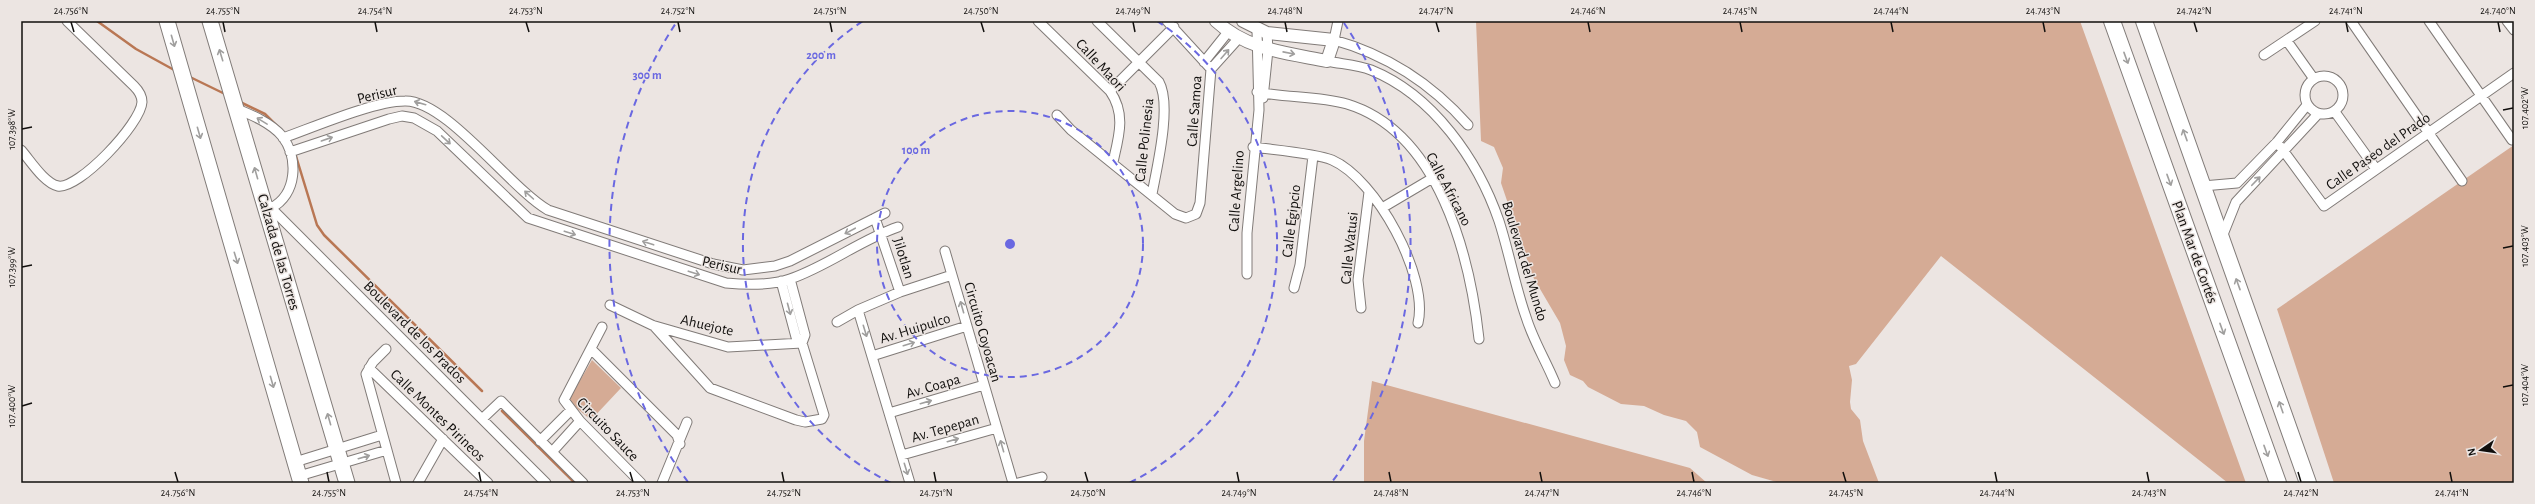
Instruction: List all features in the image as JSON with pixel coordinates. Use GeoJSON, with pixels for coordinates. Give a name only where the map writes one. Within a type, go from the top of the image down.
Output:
{"type":"FeatureCollection","features":[{"type":"Feature","properties":{"kind":"highway","name":"Plan Mar de Cortés"},"geometry":{"type":"LineString","coordinates":[[2112,21],[2278,483]]}},
{"type":"Feature","properties":{"kind":"highway","name":"Plan Mar de Cortés"},"geometry":{"type":"LineString","coordinates":[[2144,21],[2222,237],[2308,483]]}},
{"type":"Feature","properties":{"kind":"main road"},"geometry":{"type":"LineString","coordinates":[[167,21],[298,474]]}},
{"type":"Feature","properties":{"kind":"main road","name":"Calzada de las Torres"},"geometry":{"type":"LineString","coordinates":[[210,21],[268,205],[347,483]]}},
{"type":"Feature","properties":{"kind":"street"},"geometry":{"type":"LineString","coordinates":[[23,157],[51,183],[60,186],[66,185],[91,168],[119,144],[131,127],[142,102],[134,86],[67,21]]}},
{"type":"Feature","properties":{"kind":"street","name":"Calle Maori"},"geometry":{"type":"LineString","coordinates":[[1038,21],[1110,91],[1117,101],[1121,116],[1113,162]]}},
{"type":"Feature","properties":{"kind":"street","name":"Calle Polinesia"},"geometry":{"type":"LineString","coordinates":[[1097,21],[1159,82],[1163,89],[1164,102],[1152,194]]}},
{"type":"Feature","properties":{"kind":"street","name":"Boulevard del Mundo"},"geometry":{"type":"LineString","coordinates":[[1216,21],[1233,36],[1263,49],[1371,70],[1406,90],[1441,121],[1459,144],[1479,178],[1498,220],[1529,327],[1555,383]]}},
{"type":"Feature","properties":{"kind":"street"},"geometry":{"type":"LineString","coordinates":[[1243,21],[1262,32],[1334,40],[1373,53],[1396,64],[1433,89],[1468,126]]}},
{"type":"Feature","properties":{"kind":"street"},"geometry":{"type":"LineString","coordinates":[[1327,61],[1338,21]]}},
{"type":"Feature","properties":{"kind":"street"},"geometry":{"type":"LineString","coordinates":[[2264,55],[2287,41],[2314,21]]}},
{"type":"Feature","properties":{"kind":"street"},"geometry":{"type":"LineString","coordinates":[[2350,21],[2462,181]]}},
{"type":"Feature","properties":{"kind":"street"},"geometry":{"type":"LineString","coordinates":[[2429,21],[2512,140]]}},
{"type":"Feature","properties":{"kind":"street"},"geometry":{"type":"LineString","coordinates":[[2508,21],[2514,30]]}},
{"type":"Feature","properties":{"kind":"street"},"geometry":{"type":"LineString","coordinates":[[1110,91],[1139,63],[1171,24]]}},
{"type":"Feature","properties":{"kind":"street","name":"Calle Samoa"},"geometry":{"type":"LineString","coordinates":[[1152,194],[1175,214],[1186,218],[1192,216],[1199,209],[1211,69],[1171,24]]}},
{"type":"Feature","properties":{"kind":"street","name":"Calle Argelino"},"geometry":{"type":"LineString","coordinates":[[1247,274],[1247,233],[1254,147],[1261,92],[1263,49],[1262,32]]}},
{"type":"Feature","properties":{"kind":"street"},"geometry":{"type":"LineString","coordinates":[[1204,62],[1233,36]]}},
{"type":"Feature","properties":{"kind":"street"},"geometry":{"type":"LineString","coordinates":[[1211,69],[1233,36]]}},
{"type":"Feature","properties":{"kind":"street"},"geometry":{"type":"LineString","coordinates":[[2287,41],[2314,79]]}},
{"type":"Feature","properties":{"kind":"street","name":"Calle Paseo del Prado"},"geometry":{"type":"LineString","coordinates":[[2277,142],[2324,206],[2514,73]]}},
{"type":"Feature","properties":{"kind":"street"},"geometry":{"type":"LineString","coordinates":[[2327,76],[2339,82],[2344,94],[2343,101],[2335,112],[2324,115],[2318,114],[2307,105],[2305,94],[2314,79],[2327,76]]}},
{"type":"Feature","properties":{"kind":"street","name":"Calle Africano"},"geometry":{"type":"LineString","coordinates":[[1261,92],[1322,98],[1348,105],[1369,113],[1388,126],[1404,140],[1432,179],[1456,228],[1466,257],[1476,308],[1479,339]]}},
{"type":"Feature","properties":{"kind":"street","name":"Perisur"},"geometry":{"type":"LineString","coordinates":[[283,138],[376,106],[406,100],[420,102],[443,115],[540,205],[557,213],[713,264],[743,270],[775,266],[790,261],[885,213]]}},
{"type":"Feature","properties":{"kind":"street"},"geometry":{"type":"LineString","coordinates":[[2203,186],[2237,183],[2277,142],[2307,105]]}},
{"type":"Feature","properties":{"kind":"street"},"geometry":{"type":"LineString","coordinates":[[237,109],[269,125],[283,138],[290,152],[292,181],[284,199],[268,205]]}},
{"type":"Feature","properties":{"kind":"street"},"geometry":{"type":"LineString","coordinates":[[2335,112],[2376,170]]}},
{"type":"Feature","properties":{"kind":"street"},"geometry":{"type":"LineString","coordinates":[[2222,237],[2232,210],[2244,193],[2318,114]]}},
{"type":"Feature","properties":{"kind":"street"},"geometry":{"type":"LineString","coordinates":[[1057,115],[1071,130],[1152,194]]}},
{"type":"Feature","properties":{"kind":"street","name":"Perisur"},"geometry":{"type":"LineString","coordinates":[[290,152],[375,123],[402,116],[414,118],[437,131],[521,213],[552,228],[726,283],[749,285],[786,280],[881,233],[898,227]]}},
{"type":"Feature","properties":{"kind":"street"},"geometry":{"type":"LineString","coordinates":[[1254,147],[1331,160],[1344,166],[1369,192],[1382,208],[1412,271],[1420,296],[1421,310],[1418,322]]}},
{"type":"Feature","properties":{"kind":"street"},"geometry":{"type":"LineString","coordinates":[[476,169],[486,156]]}},
{"type":"Feature","properties":{"kind":"street","name":"Calle Egipcio"},"geometry":{"type":"LineString","coordinates":[[1294,288],[1300,265],[1313,156]]}},
{"type":"Feature","properties":{"kind":"street"},"geometry":{"type":"LineString","coordinates":[[1382,208],[1432,179]]}},
{"type":"Feature","properties":{"kind":"street"},"geometry":{"type":"LineString","coordinates":[[2237,183],[2244,193]]}},
{"type":"Feature","properties":{"kind":"street","name":"Calle Watusi"},"geometry":{"type":"LineString","coordinates":[[1361,308],[1358,280],[1369,192]]}},
{"type":"Feature","properties":{"kind":"street","name":"Boulevard de los Prados"},"geometry":{"type":"LineString","coordinates":[[268,205],[546,483]]}},
{"type":"Feature","properties":{"kind":"street"},"geometry":{"type":"LineString","coordinates":[[552,228],[557,213]]}},
{"type":"Feature","properties":{"kind":"street"},"geometry":{"type":"LineString","coordinates":[[875,218],[881,233]]}},
{"type":"Feature","properties":{"kind":"street","name":"Jilotlan"},"geometry":{"type":"LineString","coordinates":[[881,233],[900,292]]}},
{"type":"Feature","properties":{"kind":"street"},"geometry":{"type":"LineString","coordinates":[[945,251],[952,274]]}},
{"type":"Feature","properties":{"kind":"street","name":"Circuito Coyoacan"},"geometry":{"type":"LineString","coordinates":[[837,322],[858,310],[900,292],[952,274],[1013,483]]}},
{"type":"Feature","properties":{"kind":"street"},"geometry":{"type":"LineString","coordinates":[[610,305],[654,326],[710,388],[805,422],[822,419],[824,416],[802,343],[796,337],[786,280]]}},
{"type":"Feature","properties":{"kind":"street"},"geometry":{"type":"LineString","coordinates":[[858,310],[910,483]]}},
{"type":"Feature","properties":{"kind":"street","name":"Ahuejote"},"geometry":{"type":"LineString","coordinates":[[654,326],[728,347],[802,343]]}},
{"type":"Feature","properties":{"kind":"street","name":"Av. Huipulco"},"geometry":{"type":"LineString","coordinates":[[872,356],[967,326]]}},
{"type":"Feature","properties":{"kind":"street","name":"Circuito Sauce"},"geometry":{"type":"LineString","coordinates":[[602,327],[564,398],[565,403],[580,421],[641,483]]}},
{"type":"Feature","properties":{"kind":"street"},"geometry":{"type":"LineString","coordinates":[[386,349],[369,368],[366,374],[396,483]]}},
{"type":"Feature","properties":{"kind":"street"},"geometry":{"type":"LineString","coordinates":[[591,349],[678,435],[680,444]]}},
{"type":"Feature","properties":{"kind":"street","name":"Calle Montes Pirineos"},"geometry":{"type":"LineString","coordinates":[[369,368],[488,483]]}},
{"type":"Feature","properties":{"kind":"street","name":"Av. Coapa"},"geometry":{"type":"LineString","coordinates":[[889,413],[984,385]]}},
{"type":"Feature","properties":{"kind":"street"},"geometry":{"type":"LineString","coordinates":[[482,419],[501,401],[583,483]]}},
{"type":"Feature","properties":{"kind":"street"},"geometry":{"type":"LineString","coordinates":[[540,441],[571,410]]}},
{"type":"Feature","properties":{"kind":"street"},"geometry":{"type":"LineString","coordinates":[[552,452],[580,421]]}},
{"type":"Feature","properties":{"kind":"street"},"geometry":{"type":"LineString","coordinates":[[662,483],[680,444],[687,422]]}},
{"type":"Feature","properties":{"kind":"street","name":"Av. Tepepan"},"geometry":{"type":"LineString","coordinates":[[902,455],[997,428]]}},
{"type":"Feature","properties":{"kind":"street"},"geometry":{"type":"LineString","coordinates":[[298,474],[338,448],[382,435]]}},
{"type":"Feature","properties":{"kind":"street"},"geometry":{"type":"LineString","coordinates":[[418,483],[443,439]]}},
{"type":"Feature","properties":{"kind":"street"},"geometry":{"type":"LineString","coordinates":[[298,474],[387,450]]}},
{"type":"Feature","properties":{"kind":"street"},"geometry":{"type":"LineString","coordinates":[[1018,483],[1042,477]]}},
{"type":"Feature","properties":{"kind":"shaded area"},"geometry":{"type":"Polygon","coordinates":[[[1476,21],[2080,21],[2246,483],[2228,483],[1941,256],[1856,364],[1849,366],[1852,380],[1850,402],[1851,409],[1860,420],[1863,441],[1879,483],[1780,483],[1752,475],[1700,447],[1697,432],[1686,421],[1664,415],[1644,406],[1621,404],[1588,387],[1583,381],[1570,375],[1564,360],[1566,346],[1560,323],[1533,277],[1501,183],[1503,168],[1494,147],[1481,141],[1476,21]]]}},
{"type":"Feature","properties":{"kind":"shaded area"},"geometry":{"type":"Polygon","coordinates":[[[2514,145],[2514,483],[2334,483],[2277,309],[2514,145]]]}},
{"type":"Feature","properties":{"kind":"shaded area"},"geometry":{"type":"Polygon","coordinates":[[[592,360],[621,388],[591,420],[568,401],[592,360]]]}},
{"type":"Feature","properties":{"kind":"shaded area"},"geometry":{"type":"Polygon","coordinates":[[[1372,381],[1690,468],[1707,483],[1364,483],[1364,441],[1372,381]]]}},
{"type":"Feature","properties":{"kind":"waterway"},"geometry":{"type":"LineString","coordinates":[[97,21],[136,49],[176,71]]}},
{"type":"Feature","properties":{"kind":"waterway"},"geometry":{"type":"LineString","coordinates":[[190,77],[227,95]]}},
{"type":"Feature","properties":{"kind":"waterway"},"geometry":{"type":"LineString","coordinates":[[240,102],[265,114],[284,133]]}},
{"type":"Feature","properties":{"kind":"waterway"},"geometry":{"type":"LineString","coordinates":[[295,153],[317,225],[324,235],[482,391]]}},
{"type":"Feature","properties":{"kind":"waterway"},"geometry":{"type":"LineString","coordinates":[[502,411],[575,483]]}}]}
